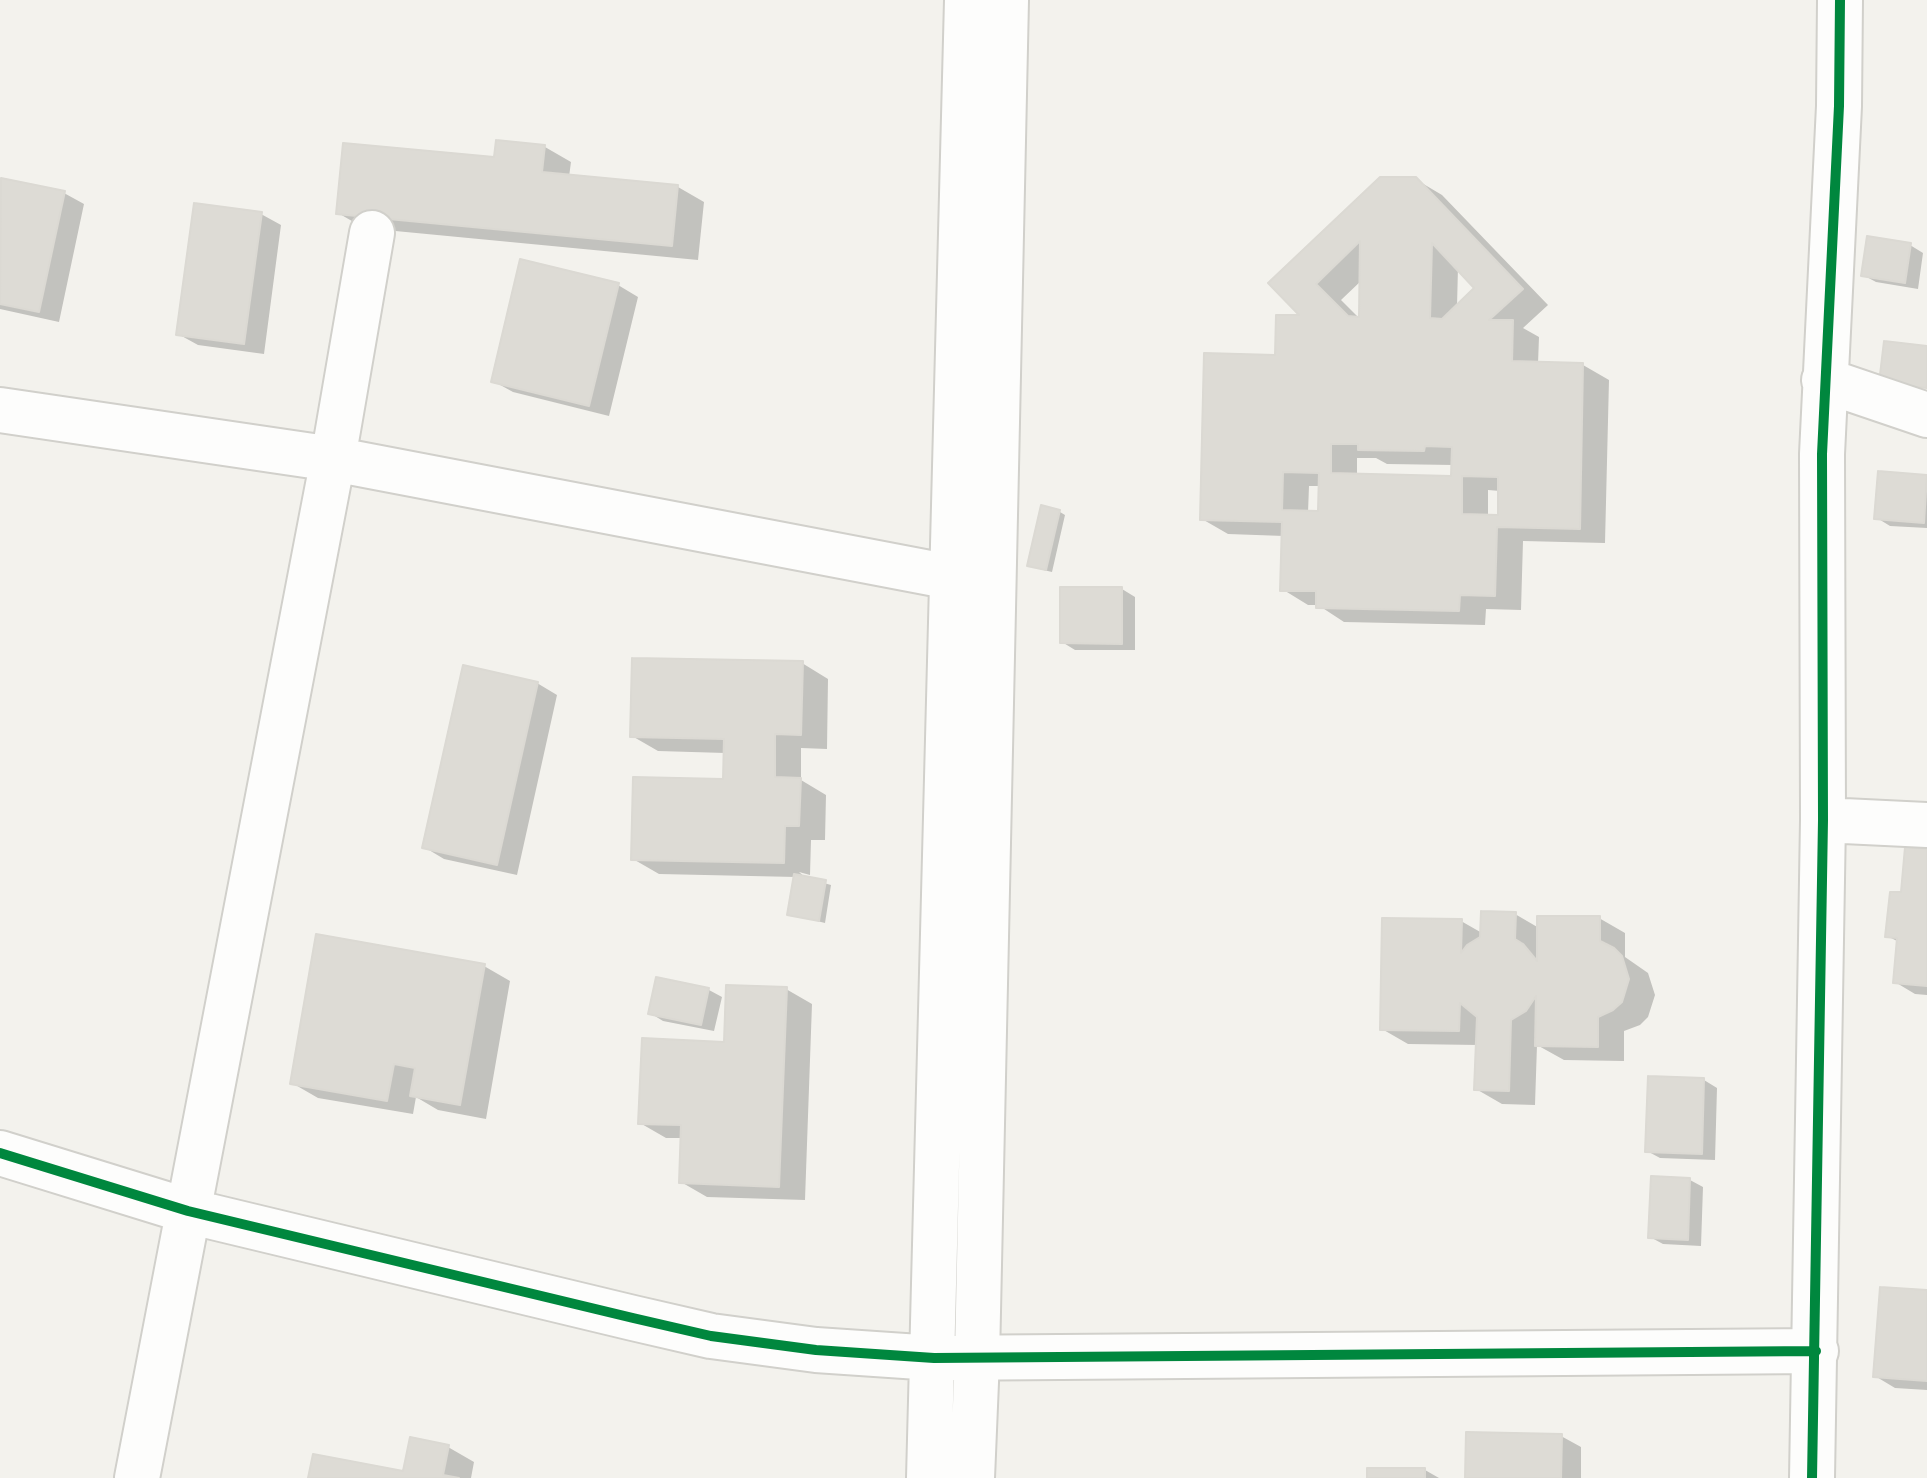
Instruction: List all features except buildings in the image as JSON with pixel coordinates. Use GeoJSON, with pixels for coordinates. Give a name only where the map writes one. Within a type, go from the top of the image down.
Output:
{"type":"FeatureCollection","features":[{"type":"Feature","properties":{"kind":"street"},"geometry":{"type":"LineString","coordinates":[[967,0],[977,1358],[972,1478]]}},
{"type":"Feature","properties":{"kind":"street"},"geometry":{"type":"LineString","coordinates":[[929,1478],[972,577],[1006,0]]}},
{"type":"Feature","properties":{"kind":"street"},"geometry":{"type":"LineString","coordinates":[[1812,1478],[1823,820],[1824,380],[1839,106],[1840,0]]}},
{"type":"Feature","properties":{"kind":"street"},"geometry":{"type":"LineString","coordinates":[[137,1478],[333,459],[372,233]]}},
{"type":"Feature","properties":{"kind":"street"},"geometry":{"type":"LineString","coordinates":[[1824,380],[1927,415]]}},
{"type":"Feature","properties":{"kind":"street"},"geometry":{"type":"LineString","coordinates":[[0,410],[333,459],[972,577]]}},
{"type":"Feature","properties":{"kind":"street"},"geometry":{"type":"LineString","coordinates":[[1823,820],[1927,825]]}},
{"type":"Feature","properties":{"kind":"street"},"geometry":{"type":"LineString","coordinates":[[0,1153],[188,1211],[711,1336],[816,1350],[934,1358],[1816,1351]]}},
{"type":"Feature","properties":{"kind":"cycle path"},"geometry":{"type":"LineString","coordinates":[[1812,1478],[1823,820],[1822,454],[1839,106],[1840,0]]}},
{"type":"Feature","properties":{"kind":"cycle path"},"geometry":{"type":"LineString","coordinates":[[0,1153],[188,1211],[711,1336],[816,1350],[934,1358],[1816,1351]]}}]}
